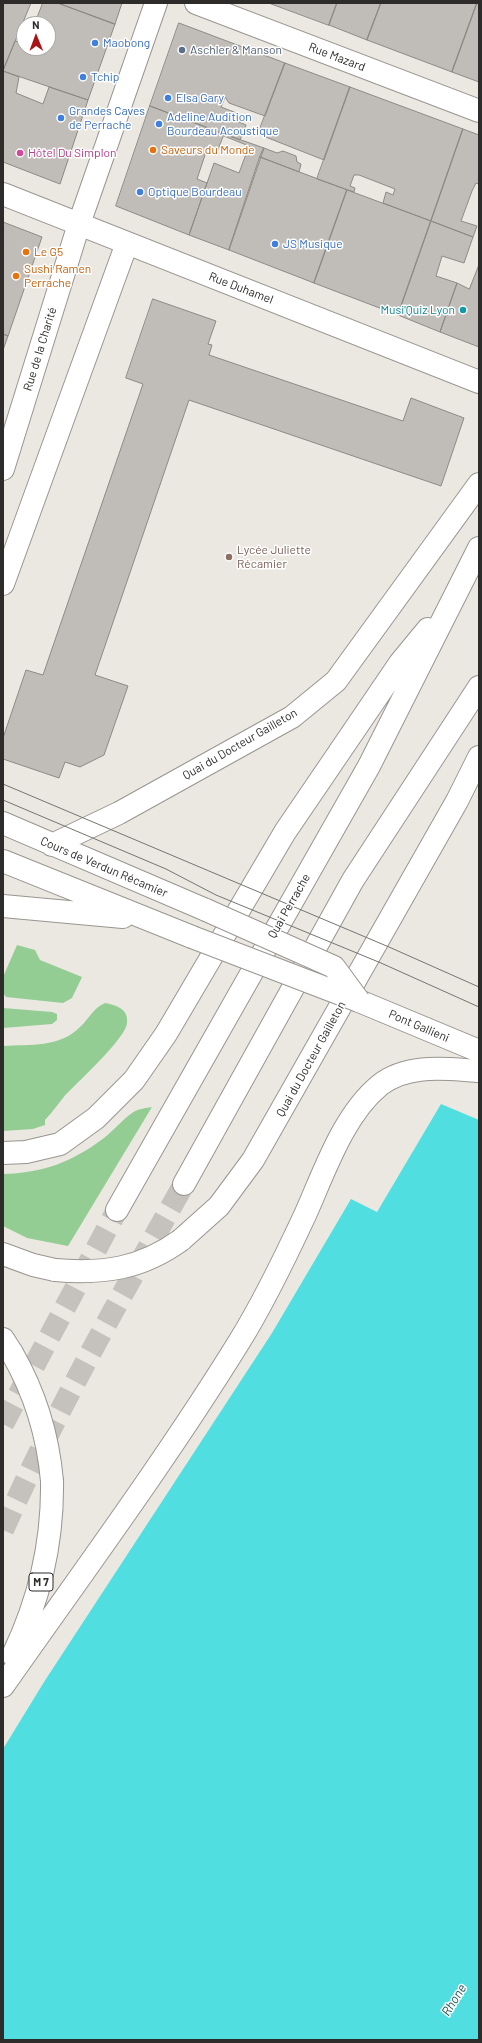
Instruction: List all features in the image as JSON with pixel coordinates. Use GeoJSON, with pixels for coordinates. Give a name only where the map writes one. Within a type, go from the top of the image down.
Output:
{"type":"FeatureCollection","features":[{"type":"Feature","properties":{"kind":"main road","name":"Rue de la Charité"},"geometry":{"type":"LineString","coordinates":[[3,469],[79,224],[156,3]]}},
{"type":"Feature","properties":{"kind":"main road","name":"Rue Mazard"},"geometry":{"type":"LineString","coordinates":[[196,3],[479,111]]}},
{"type":"Feature","properties":{"kind":"main road","name":"Rue Duhamel"},"geometry":{"type":"LineString","coordinates":[[3,194],[479,382]]}},
{"type":"Feature","properties":{"kind":"main road"},"geometry":{"type":"LineString","coordinates":[[3,584],[127,243]]}},
{"type":"Feature","properties":{"kind":"main road","name":"Quai du Docteur Gailleton"},"geometry":{"type":"LineString","coordinates":[[52,845],[119,813],[292,717],[336,681],[479,484]]}},
{"type":"Feature","properties":{"kind":"main road"},"geometry":{"type":"LineString","coordinates":[[3,1152],[26,1152],[60,1144],[96,1118],[134,1080],[166,1034],[285,832],[400,663],[454,598],[479,548]]}},
{"type":"Feature","properties":{"kind":"main road","name":"Quai Perrache"},"geometry":{"type":"LineString","coordinates":[[117,1210],[369,766],[454,598]]}},
{"type":"Feature","properties":{"kind":"main road"},"geometry":{"type":"LineString","coordinates":[[184,1184],[352,880],[479,687]]}},
{"type":"Feature","properties":{"kind":"main road","name":"Quai du Docteur Gailleton"},"geometry":{"type":"LineString","coordinates":[[3,1254],[33,1265],[55,1270],[94,1272],[124,1268],[155,1257],[181,1240],[220,1206],[253,1160],[453,808],[479,757]]}},
{"type":"Feature","properties":{"kind":"main road","name":"Cours de Verdun Récamier"},"geometry":{"type":"LineString","coordinates":[[3,823],[206,910],[334,967],[359,1000]]}},
{"type":"Feature","properties":{"kind":"main road","name":"Pont Gallieni"},"geometry":{"type":"LineString","coordinates":[[7,864],[148,920],[359,1000],[479,1051]]}},
{"type":"Feature","properties":{"kind":"main road"},"geometry":{"type":"LineString","coordinates":[[3,906],[148,920]]}},
{"type":"Feature","properties":{"kind":"main road"},"geometry":{"type":"LineString","coordinates":[[3,1686],[182,1429],[240,1341],[290,1248],[339,1140],[352,1118],[380,1085],[405,1073],[420,1070],[443,1069],[479,1071]]}},
{"type":"Feature","properties":{"kind":"main road","name":"M 7"},"geometry":{"type":"LineString","coordinates":[[3,1675],[30,1617],[40,1586],[50,1532],[52,1481],[50,1461],[41,1418],[32,1392],[8,1346]]}},
{"type":"Feature","properties":{"kind":"green space"},"geometry":{"type":"Polygon","coordinates":[[[17,945],[35,950],[40,960],[82,977],[72,998],[63,1003],[6,997],[3,993],[3,977],[17,945]]]}},
{"type":"Feature","properties":{"kind":"green space"},"geometry":{"type":"Polygon","coordinates":[[[105,1003],[121,1008],[126,1014],[127,1023],[118,1040],[63,1098],[45,1120],[45,1125],[33,1129],[3,1131],[3,1046],[44,1044],[63,1039],[72,1034],[94,1011],[105,1003]]]}},
{"type":"Feature","properties":{"kind":"green space"},"geometry":{"type":"Polygon","coordinates":[[[3,1008],[52,1012],[57,1014],[57,1020],[52,1024],[3,1028],[3,1008]]]}},
{"type":"Feature","properties":{"kind":"green space"},"geometry":{"type":"Polygon","coordinates":[[[152,1107],[68,1246],[27,1238],[3,1226],[3,1174],[31,1171],[69,1160],[104,1138],[134,1112],[152,1107]]]}},
{"type":"Feature","properties":{"kind":"water","name":"Rhone"},"geometry":{"type":"Polygon","coordinates":[[[479,1037],[479,2040],[3,2040],[3,1749],[44,1682],[272,1333],[351,1199],[377,1212],[479,1037]]]}},
{"type":"Feature","properties":{"kind":"pier"},"geometry":{"type":"Polygon","coordinates":[[[479,1035],[479,1120],[441,1104],[439,1105],[479,1035]]]}},
{"type":"Feature","properties":{"kind":"building"},"geometry":{"type":"Polygon","coordinates":[[[3,3],[31,3],[26,16],[16,16],[16,39],[3,70],[3,3]]]}},
{"type":"Feature","properties":{"kind":"building"},"geometry":{"type":"Polygon","coordinates":[[[43,3],[58,3],[115,24],[88,100],[3,71],[15,41],[16,56],[56,56],[56,16],[38,16],[43,3]]]}},
{"type":"Feature","properties":{"kind":"building"},"geometry":{"type":"Polygon","coordinates":[[[58,3],[122,3],[115,24],[58,3]]]}},
{"type":"Feature","properties":{"kind":"building"},"geometry":{"type":"Polygon","coordinates":[[[269,3],[337,3],[329,25],[269,3]]]}},
{"type":"Feature","properties":{"kind":"building"},"geometry":{"type":"Polygon","coordinates":[[[337,3],[381,3],[367,40],[329,25],[337,3]]]}},
{"type":"Feature","properties":{"kind":"building"},"geometry":{"type":"Polygon","coordinates":[[[381,3],[477,3],[452,72],[367,40],[381,3]]]}},
{"type":"Feature","properties":{"kind":"building"},"geometry":{"type":"Polygon","coordinates":[[[477,3],[479,3],[479,82],[452,72],[477,3]]]}},
{"type":"Feature","properties":{"kind":"building"},"geometry":{"type":"Polygon","coordinates":[[[179,23],[285,63],[265,116],[229,103],[225,97],[221,107],[239,114],[237,121],[246,125],[240,140],[150,106],[179,23]]]}},
{"type":"Feature","properties":{"kind":"building"},"geometry":{"type":"Polygon","coordinates":[[[285,63],[350,87],[324,160],[258,134],[285,63]]]}},
{"type":"Feature","properties":{"kind":"building"},"geometry":{"type":"Polygon","coordinates":[[[3,71],[19,77],[16,93],[43,104],[49,87],[88,100],[60,184],[3,162],[3,71]]]}},
{"type":"Feature","properties":{"kind":"building"},"geometry":{"type":"Polygon","coordinates":[[[350,87],[463,129],[431,221],[383,203],[386,192],[393,195],[395,189],[359,175],[354,175],[350,186],[355,188],[354,192],[317,179],[350,87]]]}},
{"type":"Feature","properties":{"kind":"building"},"geometry":{"type":"Polygon","coordinates":[[[150,106],[224,134],[216,155],[206,152],[197,179],[207,183],[189,235],[116,206],[150,106]]]}},
{"type":"Feature","properties":{"kind":"building"},"geometry":{"type":"Polygon","coordinates":[[[463,129],[479,135],[479,184],[476,183],[472,191],[461,221],[477,226],[473,237],[431,221],[463,129]]]}},
{"type":"Feature","properties":{"kind":"building"},"geometry":{"type":"Polygon","coordinates":[[[224,134],[264,148],[229,250],[189,235],[214,163],[239,173],[249,146],[224,136],[224,134]]]}},
{"type":"Feature","properties":{"kind":"building"},"geometry":{"type":"Polygon","coordinates":[[[264,148],[277,153],[283,151],[296,156],[297,162],[301,164],[299,172],[260,157],[264,148]]]}},
{"type":"Feature","properties":{"kind":"building"},"geometry":{"type":"Polygon","coordinates":[[[260,157],[347,190],[314,283],[229,250],[260,157]]]}},
{"type":"Feature","properties":{"kind":"building"},"geometry":{"type":"Polygon","coordinates":[[[347,190],[431,221],[398,315],[314,283],[347,190]]]}},
{"type":"Feature","properties":{"kind":"building"},"geometry":{"type":"Polygon","coordinates":[[[431,221],[473,237],[464,263],[442,256],[436,276],[457,283],[440,332],[398,315],[431,221]]]}},
{"type":"Feature","properties":{"kind":"building"},"geometry":{"type":"Polygon","coordinates":[[[3,222],[42,237],[8,336],[3,334],[3,222]]]}},
{"type":"Feature","properties":{"kind":"building","name":"Musi'Quiz Lyon"},"geometry":{"type":"Polygon","coordinates":[[[479,265],[479,347],[440,332],[457,283],[469,289],[479,265]]]}},
{"type":"Feature","properties":{"kind":"building"},"geometry":{"type":"Polygon","coordinates":[[[153,299],[216,321],[208,344],[212,345],[209,355],[403,421],[411,398],[464,418],[441,486],[189,400],[95,675],[128,686],[104,755],[80,767],[65,762],[59,778],[3,759],[3,738],[26,670],[43,675],[143,384],[126,378],[153,299]]]}},
{"type":"Feature","properties":{"kind":"building"},"geometry":{"type":"Polygon","coordinates":[[[3,334],[8,336],[3,350],[3,334]]]}},
{"type":"Feature","properties":{"kind":"tunnel"},"geometry":{"type":"LineString","coordinates":[[3,1530],[67,1398],[184,1184]]}},
{"type":"Feature","properties":{"kind":"tunnel"},"geometry":{"type":"LineString","coordinates":[[3,1424],[117,1210]]}},
{"type":"Feature","properties":{"kind":"tram line"},"geometry":{"type":"LineString","coordinates":[[3,784],[389,947],[479,987]]}},
{"type":"Feature","properties":{"kind":"tram line"},"geometry":{"type":"LineString","coordinates":[[3,800],[166,869],[216,895],[381,963],[479,1007]]}},
{"type":"Feature","properties":{"kind":"place","name":"Maobong"},"geometry":{"type":"Point","coordinates":[95,43]}},
{"type":"Feature","properties":{"kind":"place","name":"Aschler & Manson"},"geometry":{"type":"Point","coordinates":[182,50]}},
{"type":"Feature","properties":{"kind":"place","name":"Tchip"},"geometry":{"type":"Point","coordinates":[83,77]}},
{"type":"Feature","properties":{"kind":"place","name":"Elsa Gary"},"geometry":{"type":"Point","coordinates":[168,98]}},
{"type":"Feature","properties":{"kind":"place","name":"Grandes Caves de Perrache"},"geometry":{"type":"Point","coordinates":[61,118]}},
{"type":"Feature","properties":{"kind":"place","name":"Adeline Audition Bourdeau Acoustique"},"geometry":{"type":"Point","coordinates":[159,124]}},
{"type":"Feature","properties":{"kind":"place","name":"Saveurs du Monde"},"geometry":{"type":"Point","coordinates":[153,150]}},
{"type":"Feature","properties":{"kind":"place","name":"Hôtel Du Simplon"},"geometry":{"type":"Point","coordinates":[20,153]}},
{"type":"Feature","properties":{"kind":"place","name":"Optique Bourdeau"},"geometry":{"type":"Point","coordinates":[140,192]}},
{"type":"Feature","properties":{"kind":"place","name":"JS Musique"},"geometry":{"type":"Point","coordinates":[275,244]}},
{"type":"Feature","properties":{"kind":"place","name":"Le G5"},"geometry":{"type":"Point","coordinates":[26,252]}},
{"type":"Feature","properties":{"kind":"place","name":"Sushi Ramen Perrache"},"geometry":{"type":"Point","coordinates":[16,276]}},
{"type":"Feature","properties":{"kind":"place","name":"Musi'Quiz Lyon"},"geometry":{"type":"Point","coordinates":[463,310]}},
{"type":"Feature","properties":{"kind":"place","name":"Lycée Juliette Récamier"},"geometry":{"type":"Point","coordinates":[229,557]}}]}
